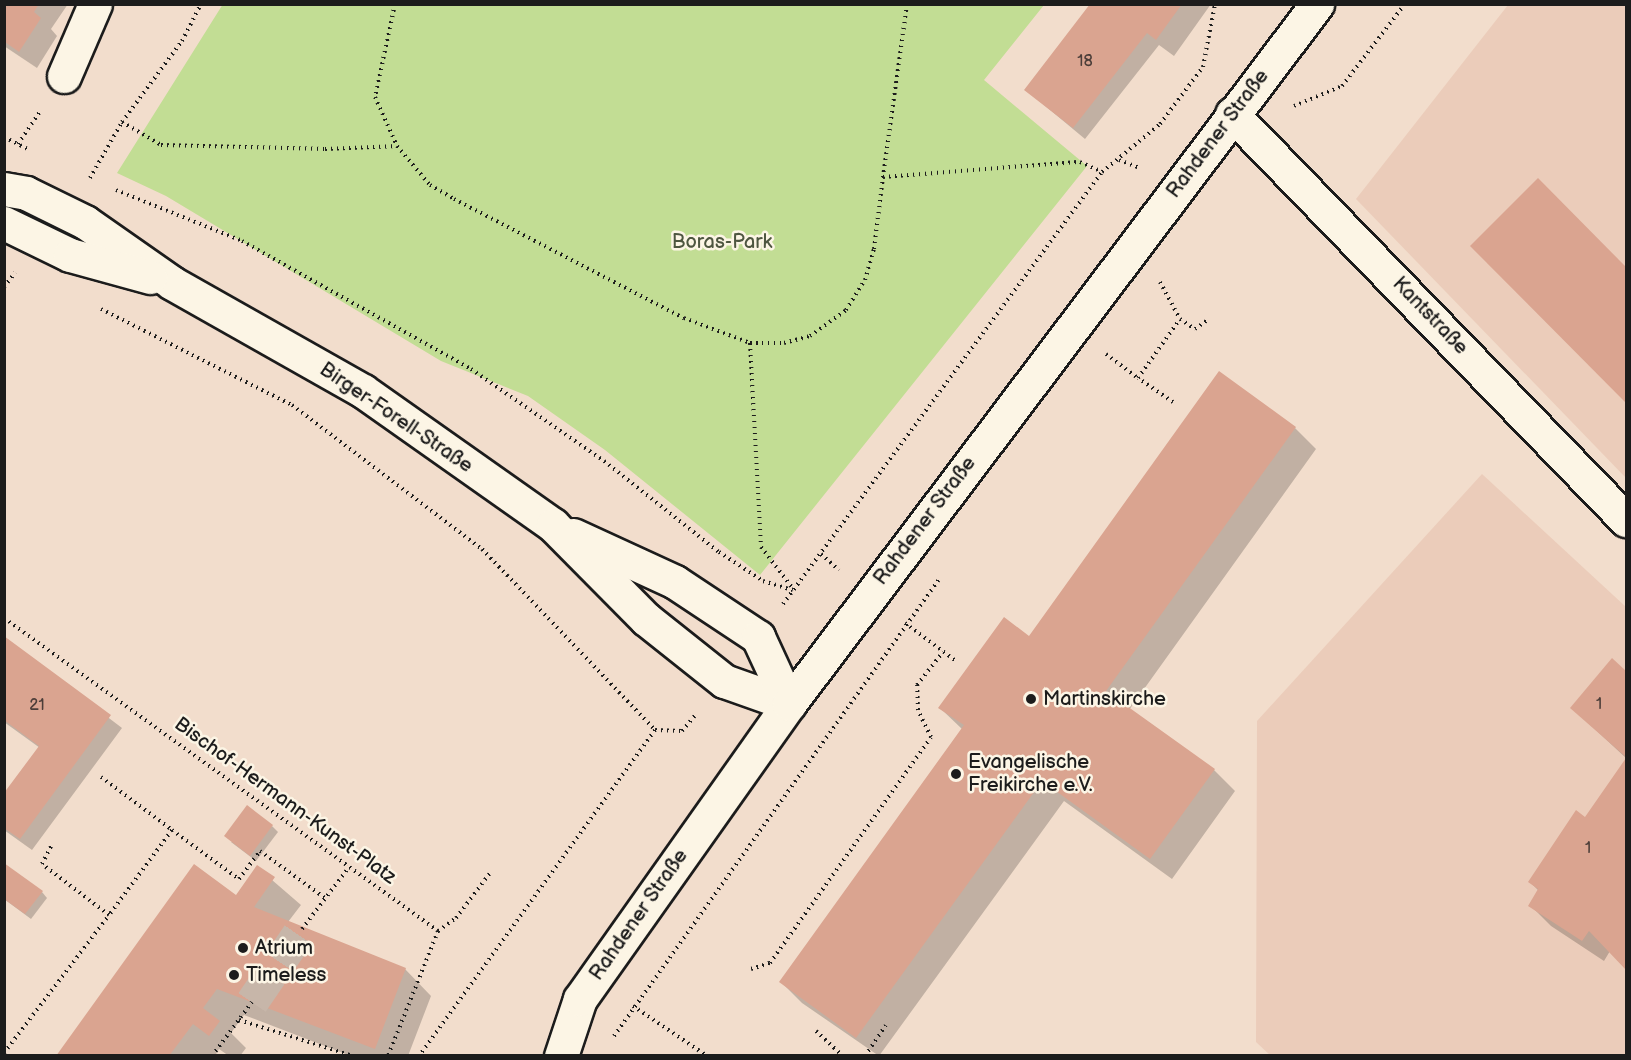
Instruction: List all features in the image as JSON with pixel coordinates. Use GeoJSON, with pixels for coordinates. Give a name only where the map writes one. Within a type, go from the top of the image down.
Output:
{"type":"FeatureCollection","features":[{"type":"Feature","properties":{"kind":"street"},"geometry":{"type":"LineString","coordinates":[[64,76],[95,4]]}},
{"type":"Feature","properties":{"kind":"street","name":"Rahdener Straße"},"geometry":{"type":"LineString","coordinates":[[561,1056],[580,999],[789,704],[1317,4]]}},
{"type":"Feature","properties":{"kind":"street","name":"Kantstraße"},"geometry":{"type":"LineString","coordinates":[[1232,114],[1257,137],[1626,520]]}},
{"type":"Feature","properties":{"kind":"street","name":"Birger-Forell-Straße"},"geometry":{"type":"LineString","coordinates":[[4,189],[26,193],[85,222],[172,283],[363,391],[553,525],[646,619],[724,681],[789,704]]}},
{"type":"Feature","properties":{"kind":"street","name":"Birger-Forell-Straße"},"geometry":{"type":"LineString","coordinates":[[4,223],[70,255],[172,283]]}},
{"type":"Feature","properties":{"kind":"street","name":"Birger-Forell-Straße"},"geometry":{"type":"LineString","coordinates":[[553,525],[675,582],[758,637]]}},
{"type":"Feature","properties":{"kind":"street"},"geometry":{"type":"LineString","coordinates":[[758,637],[789,704]]}},
{"type":"Feature","properties":{"kind":"path"},"geometry":{"type":"LineString","coordinates":[[101,184],[90,179],[122,122],[182,41],[201,4]]}},
{"type":"Feature","properties":{"kind":"path"},"geometry":{"type":"LineString","coordinates":[[395,4],[375,97],[397,146],[430,185],[684,318],[750,343],[784,343],[810,336],[846,310],[865,280],[874,249],[906,4]]}},
{"type":"Feature","properties":{"kind":"path"},"geometry":{"type":"LineString","coordinates":[[758,637],[1102,172],[1160,124],[1203,66],[1215,4]]}},
{"type":"Feature","properties":{"kind":"path"},"geometry":{"type":"LineString","coordinates":[[1257,137],[1280,111],[1341,86],[1405,4]]}},
{"type":"Feature","properties":{"kind":"path"},"geometry":{"type":"LineString","coordinates":[[122,122],[161,145],[326,149],[397,146]]}},
{"type":"Feature","properties":{"kind":"path"},"geometry":{"type":"LineString","coordinates":[[883,177],[1080,162],[1102,172]]}},
{"type":"Feature","properties":{"kind":"path"},"geometry":{"type":"LineString","coordinates":[[112,188],[242,241],[471,369],[604,461],[719,552],[763,580],[794,590]]}},
{"type":"Feature","properties":{"kind":"path"},"geometry":{"type":"LineString","coordinates":[[1153,276],[1164,286],[1180,319],[1195,328],[1209,319]]}},
{"type":"Feature","properties":{"kind":"path"},"geometry":{"type":"LineString","coordinates":[[90,304],[292,405],[482,549],[655,730],[682,731],[724,681]]}},
{"type":"Feature","properties":{"kind":"path"},"geometry":{"type":"LineString","coordinates":[[1138,378],[1180,319]]}},
{"type":"Feature","properties":{"kind":"path"},"geometry":{"type":"LineString","coordinates":[[750,343],[761,547],[794,590]]}},
{"type":"Feature","properties":{"kind":"path"},"geometry":{"type":"LineString","coordinates":[[1113,358],[1173,402]]}},
{"type":"Feature","properties":{"kind":"path"},"geometry":{"type":"LineString","coordinates":[[608,1046],[633,1006],[947,568]]}},
{"type":"Feature","properties":{"kind":"path","name":"Bischof-Hermann-Kunst-Platz"},"geometry":{"type":"LineString","coordinates":[[4,618],[438,931]]}},
{"type":"Feature","properties":{"kind":"path"},"geometry":{"type":"LineString","coordinates":[[916,632],[956,661]]}},
{"type":"Feature","properties":{"kind":"path"},"geometry":{"type":"LineString","coordinates":[[751,969],[770,963],[931,736],[918,710],[917,685],[943,652]]}},
{"type":"Feature","properties":{"kind":"path"},"geometry":{"type":"LineString","coordinates":[[419,1056],[655,730]]}},
{"type":"Feature","properties":{"kind":"path"},"geometry":{"type":"LineString","coordinates":[[100,777],[239,879],[260,851],[325,898]]}},
{"type":"Feature","properties":{"kind":"path"},"geometry":{"type":"LineString","coordinates":[[4,1053],[172,830]]}},
{"type":"Feature","properties":{"kind":"path"},"geometry":{"type":"LineString","coordinates":[[52,844],[42,864],[108,915]]}},
{"type":"Feature","properties":{"kind":"path"},"geometry":{"type":"LineString","coordinates":[[302,929],[349,867]]}},
{"type":"Feature","properties":{"kind":"path"},"geometry":{"type":"LineString","coordinates":[[388,1056],[438,931],[456,918],[490,873]]}},
{"type":"Feature","properties":{"kind":"path"},"geometry":{"type":"LineString","coordinates":[[213,1056],[252,1002]]}},
{"type":"Feature","properties":{"kind":"path"},"geometry":{"type":"LineString","coordinates":[[633,1006],[707,1056]]}},
{"type":"Feature","properties":{"kind":"path"},"geometry":{"type":"LineString","coordinates":[[239,1020],[353,1056]]}},
{"type":"Feature","properties":{"kind":"path"},"geometry":{"type":"LineString","coordinates":[[865,1056],[886,1024]]}},
{"type":"Feature","properties":{"kind":"path"},"geometry":{"type":"LineString","coordinates":[[816,1031],[843,1056]]}},
{"type":"Feature","properties":{"kind":"shaded area"},"geometry":{"type":"Polygon","coordinates":[[[1508,5],[1626,5],[1626,478],[1356,199],[1508,5]]]}},
{"type":"Feature","properties":{"kind":"shaded area"},"geometry":{"type":"Polygon","coordinates":[[[1482,474],[1626,607],[1626,1055],[1271,1056],[1256,1042],[1257,721],[1482,474]]]}},
{"type":"Feature","properties":{"kind":"green space","name":"Boras-Park"},"geometry":{"type":"Polygon","coordinates":[[[223,4],[1044,5],[984,80],[1087,166],[760,575],[605,450],[528,396],[441,361],[166,196],[117,173],[223,4]]]}},
{"type":"Feature","properties":{"kind":"building"},"geometry":{"type":"Polygon","coordinates":[[[5,4],[39,4],[34,12],[41,18],[19,52],[5,42],[5,4]]]}},
{"type":"Feature","properties":{"kind":"building"},"geometry":{"type":"Polygon","coordinates":[[[1090,4],[1182,4],[1156,40],[1147,33],[1073,128],[1024,90],[1090,4]]]}},
{"type":"Feature","properties":{"kind":"building"},"geometry":{"type":"Polygon","coordinates":[[[1538,178],[1626,267],[1626,403],[1470,246],[1538,178]]]}},
{"type":"Feature","properties":{"kind":"building","name":"Martinskirche"},"geometry":{"type":"Polygon","coordinates":[[[1219,371],[1296,427],[1106,691],[1215,769],[1150,859],[1042,781],[856,1038],[779,982],[964,725],[938,708],[1004,617],[1029,636],[1219,371]]]}},
{"type":"Feature","properties":{"kind":"building"},"geometry":{"type":"Polygon","coordinates":[[[4,636],[111,715],[20,839],[4,828],[4,793],[39,746],[4,720],[4,636]]]}},
{"type":"Feature","properties":{"kind":"building"},"geometry":{"type":"Polygon","coordinates":[[[1612,658],[1626,671],[1626,757],[1570,708],[1612,658]]]}},
{"type":"Feature","properties":{"kind":"building"},"geometry":{"type":"Polygon","coordinates":[[[1626,758],[1626,970],[1589,931],[1582,941],[1528,906],[1538,889],[1528,882],[1576,810],[1585,817],[1626,758]]]}},
{"type":"Feature","properties":{"kind":"building"},"geometry":{"type":"Polygon","coordinates":[[[247,805],[273,825],[250,856],[224,836],[247,805]]]}},
{"type":"Feature","properties":{"kind":"building"},"geometry":{"type":"Polygon","coordinates":[[[4,863],[43,891],[25,914],[4,899],[4,863]]]}},
{"type":"Feature","properties":{"kind":"building","name":"Atrium"},"geometry":{"type":"Polygon","coordinates":[[[194,864],[236,895],[257,865],[275,877],[254,907],[406,968],[375,1049],[217,989],[203,1008],[220,1021],[209,1036],[193,1024],[169,1056],[56,1056],[194,864]]]}},
{"type":"Feature","properties":{"kind":"tunnel"},"geometry":{"type":"LineString","coordinates":[[252,1002],[302,929]]}},
{"type":"Feature","properties":{"kind":"place","name":"Martinskirche"},"geometry":{"type":"Point","coordinates":[1031,699]}},
{"type":"Feature","properties":{"kind":"place","name":"Evangelische Freikirche e.V."},"geometry":{"type":"Point","coordinates":[956,774]}},
{"type":"Feature","properties":{"kind":"place","name":"Atrium"},"geometry":{"type":"Point","coordinates":[243,948]}},
{"type":"Feature","properties":{"kind":"place","name":"Timeless"},"geometry":{"type":"Point","coordinates":[234,975]}}]}
